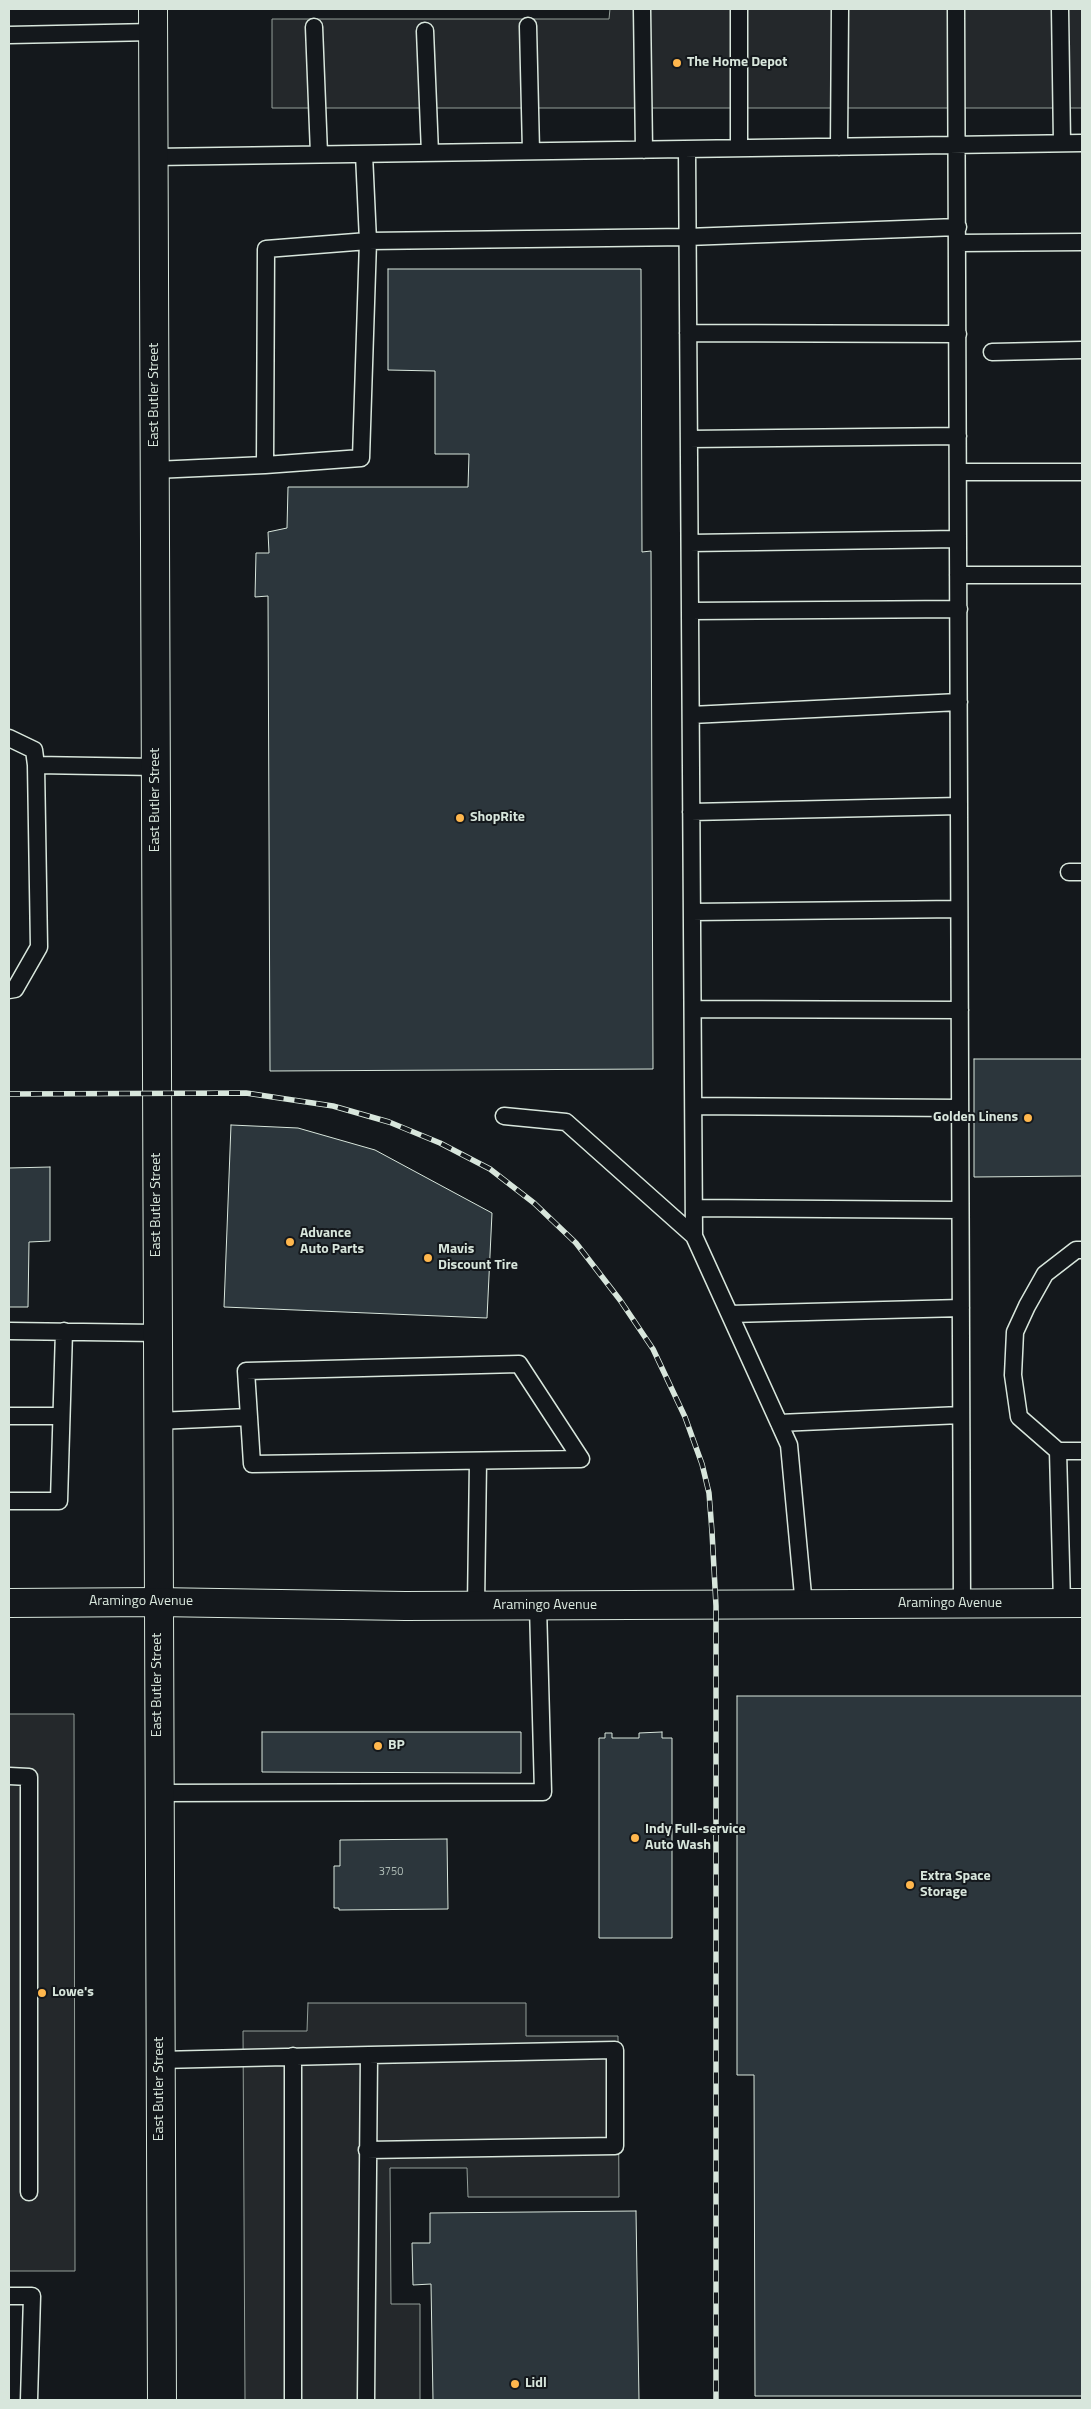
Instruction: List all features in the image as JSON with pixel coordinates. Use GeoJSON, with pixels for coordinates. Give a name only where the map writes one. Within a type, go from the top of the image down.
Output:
{"type":"FeatureCollection","features":[{"type":"Feature","properties":{"kind":"street","name":"East Butler Street"},"geometry":{"type":"LineString","coordinates":[[153,20],[157,1602],[162,2400]]}},
{"type":"Feature","properties":{"kind":"street","name":"Aramingo Avenue"},"geometry":{"type":"LineString","coordinates":[[9,1602],[476,1606],[804,1606],[1072,1603]]}},
{"type":"Feature","properties":{"kind":"lane"},"geometry":{"type":"LineString","coordinates":[[642,9],[644,150]]}},
{"type":"Feature","properties":{"kind":"lane"},"geometry":{"type":"LineString","coordinates":[[739,9],[739,148]]}},
{"type":"Feature","properties":{"kind":"lane"},"geometry":{"type":"LineString","coordinates":[[839,147],[840,9]]}},
{"type":"Feature","properties":{"kind":"lane"},"geometry":{"type":"LineString","coordinates":[[956,9],[962,1604]]}},
{"type":"Feature","properties":{"kind":"lane"},"geometry":{"type":"LineString","coordinates":[[1060,9],[1062,144]]}},
{"type":"Feature","properties":{"kind":"lane"},"geometry":{"type":"LineString","coordinates":[[9,35],[153,20]]}},
{"type":"Feature","properties":{"kind":"lane"},"geometry":{"type":"LineString","coordinates":[[528,26],[531,152]]}},
{"type":"Feature","properties":{"kind":"lane"},"geometry":{"type":"LineString","coordinates":[[314,27],[319,154]]}},
{"type":"Feature","properties":{"kind":"lane"},"geometry":{"type":"LineString","coordinates":[[426,31],[430,153]]}},
{"type":"Feature","properties":{"kind":"lane"},"geometry":{"type":"LineString","coordinates":[[154,157],[1082,143]]}},
{"type":"Feature","properties":{"kind":"lane"},"geometry":{"type":"LineString","coordinates":[[687,149],[694,1236]]}},
{"type":"Feature","properties":{"kind":"lane"},"geometry":{"type":"LineString","coordinates":[[155,470],[361,458],[368,241],[364,154]]}},
{"type":"Feature","properties":{"kind":"lane"},"geometry":{"type":"LineString","coordinates":[[264,465],[266,249],[368,241],[958,234],[1082,242]]}},
{"type":"Feature","properties":{"kind":"lane"},"geometry":{"type":"LineString","coordinates":[[688,333],[958,334]]}},
{"type":"Feature","properties":{"kind":"lane"},"geometry":{"type":"LineString","coordinates":[[992,352],[1082,350]]}},
{"type":"Feature","properties":{"kind":"lane"},"geometry":{"type":"LineString","coordinates":[[689,439],[958,436]]}},
{"type":"Feature","properties":{"kind":"lane"},"geometry":{"type":"LineString","coordinates":[[958,472],[1082,472]]}},
{"type":"Feature","properties":{"kind":"lane"},"geometry":{"type":"LineString","coordinates":[[690,543],[958,539]]}},
{"type":"Feature","properties":{"kind":"lane"},"geometry":{"type":"LineString","coordinates":[[958,576],[1082,575]]}},
{"type":"Feature","properties":{"kind":"lane"},"geometry":{"type":"LineString","coordinates":[[690,611],[959,609]]}},
{"type":"Feature","properties":{"kind":"lane"},"geometry":{"type":"LineString","coordinates":[[691,715],[959,702]]}},
{"type":"Feature","properties":{"kind":"lane"},"geometry":{"type":"LineString","coordinates":[[9,738],[34,750],[36,765],[39,947],[14,989],[9,990]]}},
{"type":"Feature","properties":{"kind":"lane"},"geometry":{"type":"LineString","coordinates":[[36,765],[156,767]]}},
{"type":"Feature","properties":{"kind":"lane"},"geometry":{"type":"LineString","coordinates":[[691,812],[959,806]]}},
{"type":"Feature","properties":{"kind":"lane"},"geometry":{"type":"LineString","coordinates":[[692,912],[959,909]]}},
{"type":"Feature","properties":{"kind":"lane"},"geometry":{"type":"LineString","coordinates":[[693,1009],[960,1010]]}},
{"type":"Feature","properties":{"kind":"lane"},"geometry":{"type":"LineString","coordinates":[[694,1106],[960,1108]]}},
{"type":"Feature","properties":{"kind":"lane"},"geometry":{"type":"LineString","coordinates":[[504,1116],[566,1122],[694,1236],[789,1445],[804,1606]]}},
{"type":"Feature","properties":{"kind":"lane"},"geometry":{"type":"LineString","coordinates":[[694,1208],[960,1210]]}},
{"type":"Feature","properties":{"kind":"lane"},"geometry":{"type":"LineString","coordinates":[[1082,1250],[1076,1250],[1045,1274],[1015,1332],[1013,1375],[1020,1417],[1058,1451],[1082,1451]]}},
{"type":"Feature","properties":{"kind":"lane"},"geometry":{"type":"LineString","coordinates":[[730,1314],[961,1308]]}},
{"type":"Feature","properties":{"kind":"lane"},"geometry":{"type":"LineString","coordinates":[[9,1330],[157,1333]]}},
{"type":"Feature","properties":{"kind":"lane"},"geometry":{"type":"LineString","coordinates":[[9,1501],[59,1501],[64,1331]]}},
{"type":"Feature","properties":{"kind":"lane"},"geometry":{"type":"LineString","coordinates":[[519,1364],[581,1459],[252,1464],[250,1417],[246,1371],[519,1364]]}},
{"type":"Feature","properties":{"kind":"lane"},"geometry":{"type":"LineString","coordinates":[[779,1423],[961,1414]]}},
{"type":"Feature","properties":{"kind":"lane"},"geometry":{"type":"LineString","coordinates":[[9,1416],[61,1416]]}},
{"type":"Feature","properties":{"kind":"lane"},"geometry":{"type":"LineString","coordinates":[[157,1421],[250,1417]]}},
{"type":"Feature","properties":{"kind":"lane"},"geometry":{"type":"LineString","coordinates":[[1058,1451],[1072,1603]]}},
{"type":"Feature","properties":{"kind":"lane"},"geometry":{"type":"LineString","coordinates":[[476,1606],[478,1461]]}},
{"type":"Feature","properties":{"kind":"lane"},"geometry":{"type":"LineString","coordinates":[[158,1793],[543,1792],[538,1606]]}},
{"type":"Feature","properties":{"kind":"lane"},"geometry":{"type":"LineString","coordinates":[[9,1776],[29,1777],[29,2192]]}},
{"type":"Feature","properties":{"kind":"lane"},"geometry":{"type":"LineString","coordinates":[[160,2060],[615,2050],[615,2146],[367,2150]]}},
{"type":"Feature","properties":{"kind":"lane"},"geometry":{"type":"LineString","coordinates":[[366,2400],[369,2055]]}},
{"type":"Feature","properties":{"kind":"lane"},"geometry":{"type":"LineString","coordinates":[[293,2056],[293,2400]]}},
{"type":"Feature","properties":{"kind":"lane"},"geometry":{"type":"LineString","coordinates":[[9,2296],[32,2296],[28,2400]]}},
{"type":"Feature","properties":{"kind":"shaded area","name":"The Home Depot"},"geometry":{"type":"Polygon","coordinates":[[[610,9],[1082,9],[1082,108],[272,108],[272,19],[609,19],[610,9]]]}},
{"type":"Feature","properties":{"kind":"shaded area","name":"Lowe's"},"geometry":{"type":"Polygon","coordinates":[[[9,1714],[74,1714],[75,2271],[9,2271],[9,1714]]]}},
{"type":"Feature","properties":{"kind":"shaded area"},"geometry":{"type":"Polygon","coordinates":[[[308,2003],[526,2003],[526,2036],[618,2036],[619,2197],[468,2197],[467,2168],[390,2168],[391,2304],[420,2304],[420,2400],[245,2400],[243,2031],[307,2031],[308,2003]]]}},
{"type":"Feature","properties":{"kind":"building","name":"ShopRite"},"geometry":{"type":"Polygon","coordinates":[[[388,269],[641,269],[642,552],[651,551],[653,1069],[270,1071],[268,596],[255,597],[256,553],[269,553],[268,532],[287,528],[288,487],[468,487],[469,454],[435,454],[435,371],[388,370],[388,269]]]}},
{"type":"Feature","properties":{"kind":"building","name":"Golden Linens"},"geometry":{"type":"Polygon","coordinates":[[[974,1059],[1082,1059],[1082,1176],[974,1177],[974,1059]]]}},
{"type":"Feature","properties":{"kind":"building"},"geometry":{"type":"Polygon","coordinates":[[[231,1125],[298,1128],[375,1150],[492,1213],[487,1318],[224,1307],[231,1125]]]}},
{"type":"Feature","properties":{"kind":"building"},"geometry":{"type":"Polygon","coordinates":[[[50,1167],[50,1241],[29,1242],[28,1307],[9,1307],[9,1168],[50,1167]]]}},
{"type":"Feature","properties":{"kind":"building","name":"Extra Space Storage"},"geometry":{"type":"Polygon","coordinates":[[[737,1696],[1082,1696],[1082,2396],[755,2396],[754,2075],[737,2075],[737,1696]]]}},
{"type":"Feature","properties":{"kind":"building"},"geometry":{"type":"Polygon","coordinates":[[[262,1732],[521,1732],[521,1773],[262,1772],[262,1732]]]}},
{"type":"Feature","properties":{"kind":"building","name":"Indy Full-service Auto Wash"},"geometry":{"type":"Polygon","coordinates":[[[662,1732],[662,1738],[672,1738],[672,1938],[599,1938],[599,1738],[605,1738],[605,1733],[612,1733],[612,1738],[639,1738],[639,1733],[662,1732]]]}},
{"type":"Feature","properties":{"kind":"building"},"geometry":{"type":"Polygon","coordinates":[[[447,1839],[448,1909],[339,1910],[339,1908],[334,1908],[334,1866],[340,1866],[340,1840],[447,1839]]]}},
{"type":"Feature","properties":{"kind":"building"},"geometry":{"type":"Polygon","coordinates":[[[636,2211],[639,2400],[433,2400],[431,2284],[413,2285],[412,2243],[430,2243],[430,2213],[636,2211]]]}},
{"type":"Feature","properties":{"kind":"railway"},"geometry":{"type":"LineString","coordinates":[[9,1094],[246,1093],[333,1106],[389,1122],[440,1143],[490,1169],[534,1203],[576,1243],[620,1300],[653,1349],[685,1417],[702,1464],[709,1493],[712,1532],[716,1606],[716,2400]]}},
{"type":"Feature","properties":{"kind":"place","name":"The Home Depot"},"geometry":{"type":"Point","coordinates":[677,63]}},
{"type":"Feature","properties":{"kind":"place","name":"ShopRite"},"geometry":{"type":"Point","coordinates":[460,818]}},
{"type":"Feature","properties":{"kind":"place","name":"Golden Linens"},"geometry":{"type":"Point","coordinates":[1028,1118]}},
{"type":"Feature","properties":{"kind":"place","name":"Advance Auto Parts"},"geometry":{"type":"Point","coordinates":[290,1242]}},
{"type":"Feature","properties":{"kind":"place","name":"Mavis Discount Tire"},"geometry":{"type":"Point","coordinates":[428,1258]}},
{"type":"Feature","properties":{"kind":"place","name":"BP"},"geometry":{"type":"Point","coordinates":[378,1746]}},
{"type":"Feature","properties":{"kind":"place","name":"Indy Full-service Auto Wash"},"geometry":{"type":"Point","coordinates":[635,1838]}},
{"type":"Feature","properties":{"kind":"place","name":"Extra Space Storage"},"geometry":{"type":"Point","coordinates":[910,1885]}},
{"type":"Feature","properties":{"kind":"place","name":"Lowe's"},"geometry":{"type":"Point","coordinates":[42,1993]}},
{"type":"Feature","properties":{"kind":"place","name":"Lidl"},"geometry":{"type":"Point","coordinates":[515,2384]}}]}
